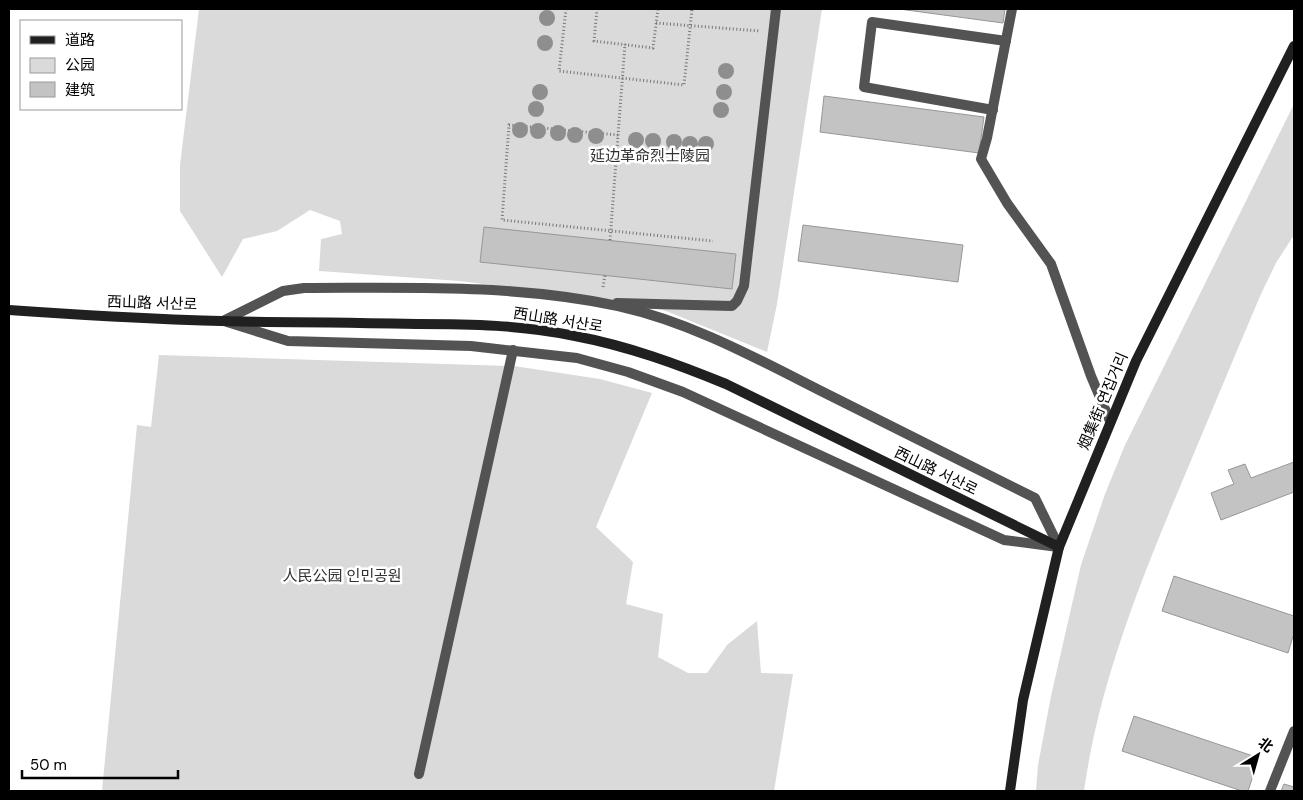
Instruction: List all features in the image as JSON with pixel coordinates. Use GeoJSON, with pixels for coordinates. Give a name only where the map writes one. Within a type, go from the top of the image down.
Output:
{"type":"FeatureCollection","features":[{"type":"Feature","properties":{"kind":"street"},"geometry":{"type":"LineString","coordinates":[[601,303],[732,306],[737,301],[744,286],[776,9]]}},
{"type":"Feature","properties":{"kind":"street"},"geometry":{"type":"LineString","coordinates":[[1012,9],[993,110],[981,159],[1006,202],[1051,264],[1091,376],[1110,421]]}},
{"type":"Feature","properties":{"kind":"street"},"geometry":{"type":"LineString","coordinates":[[993,110],[864,87],[872,22],[1006,41]]}},
{"type":"Feature","properties":{"kind":"street","name":"烟集街 연집거리"},"geometry":{"type":"LineString","coordinates":[[1010,791],[1023,700],[1059,547],[1136,361],[1294,46]]}},
{"type":"Feature","properties":{"kind":"street"},"geometry":{"type":"LineString","coordinates":[[223,321],[283,291],[304,288],[464,288],[535,293],[601,303],[666,320],[726,343],[1035,498],[1059,547]]}},
{"type":"Feature","properties":{"kind":"street","name":"西山路 서산로"},"geometry":{"type":"LineString","coordinates":[[9,310],[116,318],[460,324],[518,327],[574,335],[628,348],[672,362],[726,384],[1059,547]]}},
{"type":"Feature","properties":{"kind":"street"},"geometry":{"type":"LineString","coordinates":[[223,321],[288,341],[471,346],[577,358],[628,372],[682,392],[1004,540],[1059,547]]}},
{"type":"Feature","properties":{"kind":"street"},"geometry":{"type":"LineString","coordinates":[[419,774],[513,350]]}},
{"type":"Feature","properties":{"kind":"street"},"geometry":{"type":"LineString","coordinates":[[1270,791],[1294,732]]}},
{"type":"Feature","properties":{"kind":"path"},"geometry":{"type":"LineString","coordinates":[[566,9],[559,71],[684,85],[692,9]]}},
{"type":"Feature","properties":{"kind":"path"},"geometry":{"type":"LineString","coordinates":[[597,9],[594,41],[653,48],[658,9]]}},
{"type":"Feature","properties":{"kind":"path"},"geometry":{"type":"LineString","coordinates":[[656,23],[774,32]]}},
{"type":"Feature","properties":{"kind":"path"},"geometry":{"type":"LineString","coordinates":[[610,240],[625,44]]}},
{"type":"Feature","properties":{"kind":"path"},"geometry":{"type":"LineString","coordinates":[[618,136],[509,125],[502,220],[713,241]]}},
{"type":"Feature","properties":{"kind":"green space","name":"延边革命烈士陵园"},"geometry":{"type":"Polygon","coordinates":[[[199,9],[822,9],[777,304],[767,352],[666,311],[622,301],[459,281],[319,271],[321,239],[342,234],[340,221],[310,210],[277,231],[243,239],[222,277],[180,211],[180,165],[199,9]]]}},
{"type":"Feature","properties":{"kind":"green space"},"geometry":{"type":"Polygon","coordinates":[[[1294,104],[1294,235],[1276,263],[1261,294],[1136,596],[1100,712],[1084,791],[1036,791],[1038,765],[1051,696],[1081,565],[1105,494],[1125,445],[1294,104]]]}},
{"type":"Feature","properties":{"kind":"green space","name":"人民公园 인민공원"},"geometry":{"type":"Polygon","coordinates":[[[159,355],[514,366],[600,379],[652,393],[596,527],[633,562],[626,604],[663,614],[658,657],[688,673],[707,673],[727,645],[757,621],[761,673],[793,674],[774,791],[102,791],[137,425],[151,427],[159,355]]]}},
{"type":"Feature","properties":{"kind":"building"},"geometry":{"type":"Polygon","coordinates":[[[899,9],[1005,9],[1003,23],[899,9]]]}},
{"type":"Feature","properties":{"kind":"building"},"geometry":{"type":"Polygon","coordinates":[[[824,96],[984,117],[979,153],[820,132],[824,96]]]}},
{"type":"Feature","properties":{"kind":"building"},"geometry":{"type":"Polygon","coordinates":[[[803,225],[963,245],[958,282],[798,261],[803,225]]]}},
{"type":"Feature","properties":{"kind":"building"},"geometry":{"type":"Polygon","coordinates":[[[484,227],[736,254],[732,289],[480,262],[484,227]]]}},
{"type":"Feature","properties":{"kind":"building"},"geometry":{"type":"Polygon","coordinates":[[[1294,462],[1294,492],[1221,520],[1211,493],[1234,484],[1228,470],[1245,464],[1251,478],[1294,462]]]}},
{"type":"Feature","properties":{"kind":"building"},"geometry":{"type":"Polygon","coordinates":[[[1174,576],[1294,616],[1294,633],[1288,653],[1162,611],[1174,576]]]}},
{"type":"Feature","properties":{"kind":"building"},"geometry":{"type":"Polygon","coordinates":[[[1134,716],[1259,758],[1248,791],[1242,791],[1122,751],[1134,716]]]}},
{"type":"Feature","properties":{"kind":"building"},"geometry":{"type":"Polygon","coordinates":[[[1284,784],[1294,787],[1294,791],[1281,791],[1284,784]]]}}]}
